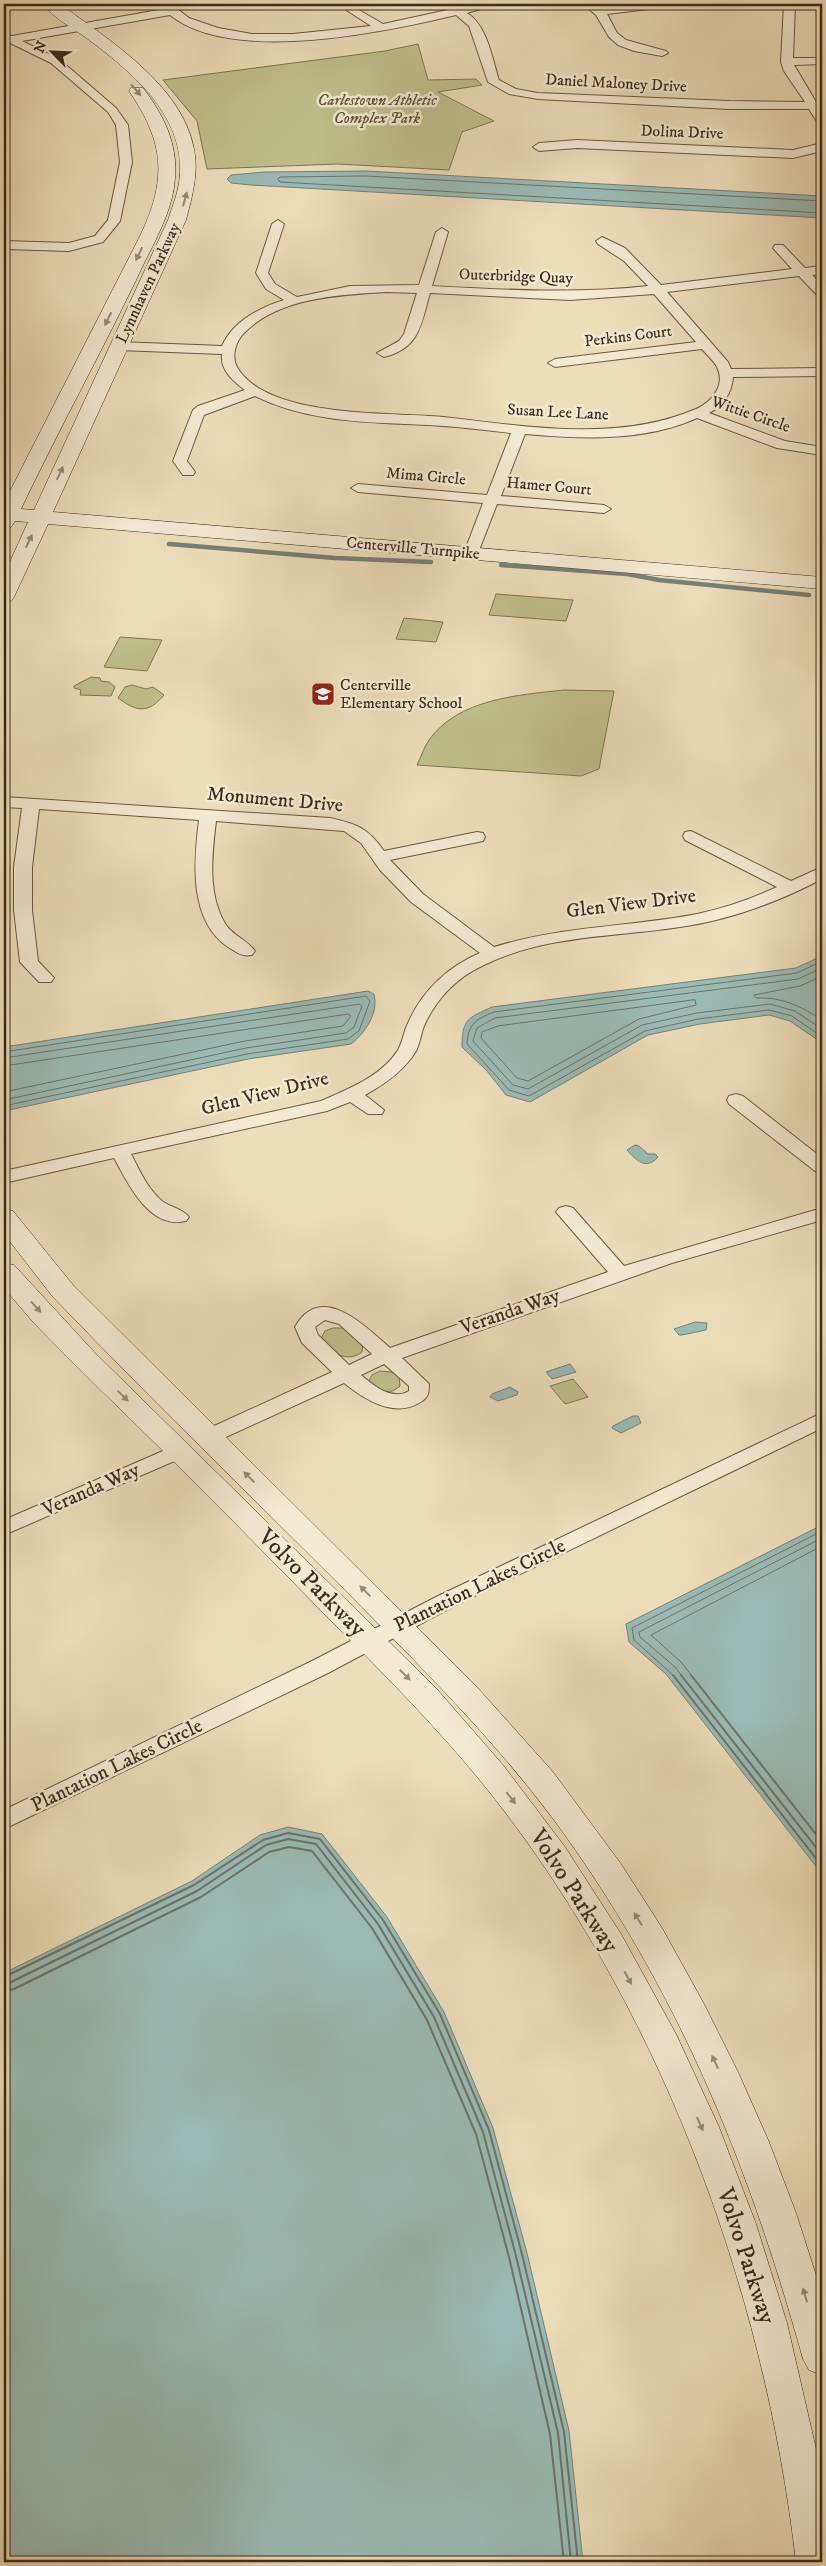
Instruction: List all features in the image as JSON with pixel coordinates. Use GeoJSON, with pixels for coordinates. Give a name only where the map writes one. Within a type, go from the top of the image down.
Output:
{"type":"FeatureCollection","features":[{"type":"Feature","properties":{"kind":"main road","name":"Lynnhaven Parkway"},"geometry":{"type":"LineString","coordinates":[[4,597],[184,204],[189,173],[189,158],[182,129],[168,104],[149,83],[45,6]]}},
{"type":"Feature","properties":{"kind":"main road","name":"Lynnhaven Parkway"},"geometry":{"type":"LineString","coordinates":[[5,517],[109,317],[153,225],[167,185],[168,162],[164,139],[147,104],[78,31]]}},
{"type":"Feature","properties":{"kind":"main road","name":"Centerville Turnpike"},"geometry":{"type":"LineString","coordinates":[[5,517],[40,517],[822,583]]}},
{"type":"Feature","properties":{"kind":"main road","name":"Volvo Parkway"},"geometry":{"type":"LineString","coordinates":[[4,1217],[63,1291],[208,1437],[385,1633],[436,1708],[521,1811],[595,1921],[662,2042],[715,2159],[740,2229],[763,2304],[783,2383],[800,2464],[816,2562]]}},
{"type":"Feature","properties":{"kind":"main road","name":"Volvo Parkway"},"geometry":{"type":"LineString","coordinates":[[4,1271],[88,1362],[179,1451],[385,1633],[488,1717],[566,1812],[636,1915],[675,1982],[735,2103],[758,2159],[798,2269],[822,2359]]}},
{"type":"Feature","properties":{"kind":"street"},"geometry":{"type":"LineString","coordinates":[[342,4],[380,27]]}},
{"type":"Feature","properties":{"kind":"street"},"geometry":{"type":"LineString","coordinates":[[13,40],[78,31],[173,11],[200,27],[231,35],[292,38],[380,27],[487,4]]}},
{"type":"Feature","properties":{"kind":"street"},"geometry":{"type":"LineString","coordinates":[[589,4],[606,17],[615,36],[622,43],[662,52]]}},
{"type":"Feature","properties":{"kind":"street"},"geometry":{"type":"LineString","coordinates":[[790,4],[788,62],[790,71],[818,106],[822,120]]}},
{"type":"Feature","properties":{"kind":"street"},"geometry":{"type":"LineString","coordinates":[[600,11],[657,5]]}},
{"type":"Feature","properties":{"kind":"street","name":"Daniel Maloney Drive"},"geometry":{"type":"LineString","coordinates":[[458,11],[471,20],[475,26],[494,82],[514,92],[547,96],[818,106]]}},
{"type":"Feature","properties":{"kind":"street"},"geometry":{"type":"LineString","coordinates":[[218,45],[231,35]]}},
{"type":"Feature","properties":{"kind":"street"},"geometry":{"type":"LineString","coordinates":[[4,245],[69,247],[99,239],[114,221],[126,162],[122,125],[112,110],[56,61],[13,40]]}},
{"type":"Feature","properties":{"kind":"street"},"geometry":{"type":"LineString","coordinates":[[788,62],[822,61]]}},
{"type":"Feature","properties":{"kind":"street","name":"Dolina Drive"},"geometry":{"type":"LineString","coordinates":[[538,147],[577,144],[794,154],[822,147]]}},
{"type":"Feature","properties":{"kind":"street"},"geometry":{"type":"LineString","coordinates":[[278,224],[262,273],[263,279],[267,284],[295,301]]}},
{"type":"Feature","properties":{"kind":"street"},"geometry":{"type":"LineString","coordinates":[[384,353],[398,348],[406,341],[425,290],[442,232]]}},
{"type":"Feature","properties":{"kind":"street"},"geometry":{"type":"LineString","coordinates":[[602,241],[616,247],[657,290],[706,344],[719,360],[726,373],[822,372]]}},
{"type":"Feature","properties":{"kind":"street"},"geometry":{"type":"LineString","coordinates":[[779,248],[822,292]]}},
{"type":"Feature","properties":{"kind":"street","name":"Outerbridge Quay"},"geometry":{"type":"LineString","coordinates":[[228,350],[236,334],[248,323],[267,312],[295,301],[351,291],[425,290],[568,296],[657,290],[822,270]]}},
{"type":"Feature","properties":{"kind":"street","name":"Perkins Court"},"geometry":{"type":"LineString","coordinates":[[555,363],[706,344]]}},
{"type":"Feature","properties":{"kind":"street"},"geometry":{"type":"LineString","coordinates":[[118,346],[228,350]]}},
{"type":"Feature","properties":{"kind":"street","name":"Susan Lee Lane"},"geometry":{"type":"LineString","coordinates":[[228,350],[229,365],[235,374],[256,391],[288,405],[327,415],[578,432],[619,432],[669,424],[698,414],[712,406],[724,393],[726,373]]}},
{"type":"Feature","properties":{"kind":"street"},"geometry":{"type":"LineString","coordinates":[[188,472],[180,461],[181,455],[198,413],[210,405],[256,391]]}},
{"type":"Feature","properties":{"kind":"street","name":"Wittie Circle"},"geometry":{"type":"LineString","coordinates":[[698,414],[782,445],[822,451]]}},
{"type":"Feature","properties":{"kind":"street"},"geometry":{"type":"LineString","coordinates":[[471,553],[520,428]]}},
{"type":"Feature","properties":{"kind":"street","name":"Mima Circle"},"geometry":{"type":"LineString","coordinates":[[358,488],[492,499]]}},
{"type":"Feature","properties":{"kind":"street","name":"Hamer Court"},"geometry":{"type":"LineString","coordinates":[[492,499],[604,509]]}},
{"type":"Feature","properties":{"kind":"street","name":"Monument Drive"},"geometry":{"type":"LineString","coordinates":[[4,802],[336,824],[359,832],[367,839],[398,881],[417,898],[492,954]]}},
{"type":"Feature","properties":{"kind":"street"},"geometry":{"type":"LineString","coordinates":[[32,804],[23,867],[23,910],[29,962],[44,978]]}},
{"type":"Feature","properties":{"kind":"street"},"geometry":{"type":"LineString","coordinates":[[208,815],[204,855],[209,910],[225,938],[246,951]]}},
{"type":"Feature","properties":{"kind":"street"},"geometry":{"type":"LineString","coordinates":[[691,836],[791,888]]}},
{"type":"Feature","properties":{"kind":"street"},"geometry":{"type":"LineString","coordinates":[[380,857],[477,837]]}},
{"type":"Feature","properties":{"kind":"street","name":"Glen View Drive"},"geometry":{"type":"LineString","coordinates":[[4,1177],[327,1105],[352,1095],[374,1082],[403,1056],[427,1002],[459,972],[492,954],[538,940],[571,934],[709,916],[737,910],[791,888],[822,872]]}},
{"type":"Feature","properties":{"kind":"street"},"geometry":{"type":"LineString","coordinates":[[352,1095],[374,1110]]}},
{"type":"Feature","properties":{"kind":"street"},"geometry":{"type":"LineString","coordinates":[[736,1100],[813,1158],[822,1167]]}},
{"type":"Feature","properties":{"kind":"street"},"geometry":{"type":"LineString","coordinates":[[119,1151],[150,1202],[166,1214],[179,1217]]}},
{"type":"Feature","properties":{"kind":"street"},"geometry":{"type":"LineString","coordinates":[[566,1212],[620,1274]]}},
{"type":"Feature","properties":{"kind":"street","name":"Veranda Way"},"geometry":{"type":"LineString","coordinates":[[208,1437],[388,1355],[620,1274],[822,1214]]}},
{"type":"Feature","properties":{"kind":"street"},"geometry":{"type":"LineString","coordinates":[[323,1314],[335,1315],[346,1320],[388,1355],[419,1384],[419,1394],[412,1400],[400,1403],[378,1399],[309,1338],[305,1327],[309,1320],[323,1314]]}},
{"type":"Feature","properties":{"kind":"street","name":"Plantation Lakes Circle"},"geometry":{"type":"LineString","coordinates":[[4,1820],[822,1420]]}},
{"type":"Feature","properties":{"kind":"street","name":"Veranda Way"},"geometry":{"type":"LineString","coordinates":[[4,1528],[179,1451]]}},
{"type":"Feature","properties":{"kind":"green space","name":"Carlestown Athletic Complex Park"},"geometry":{"type":"Polygon","coordinates":[[[418,44],[428,80],[476,79],[482,85],[438,92],[494,121],[462,132],[449,170],[338,164],[207,169],[197,121],[163,80],[385,51],[418,44]]]}},
{"type":"Feature","properties":{"kind":"green space"},"geometry":{"type":"Polygon","coordinates":[[[496,594],[573,600],[566,621],[489,615],[496,594]]]}},
{"type":"Feature","properties":{"kind":"green space"},"geometry":{"type":"Polygon","coordinates":[[[404,618],[443,622],[436,642],[396,639],[404,618]]]}},
{"type":"Feature","properties":{"kind":"green space"},"geometry":{"type":"Polygon","coordinates":[[[120,637],[162,640],[147,671],[104,667],[120,637]]]}},
{"type":"Feature","properties":{"kind":"green space"},"geometry":{"type":"Polygon","coordinates":[[[91,677],[100,678],[101,681],[109,682],[115,687],[111,696],[80,695],[81,690],[74,688],[74,686],[91,677]]]}},
{"type":"Feature","properties":{"kind":"green space"},"geometry":{"type":"Polygon","coordinates":[[[132,685],[146,689],[153,687],[164,695],[147,708],[137,708],[118,698],[125,687],[132,685]]]}},
{"type":"Feature","properties":{"kind":"green space"},"geometry":{"type":"Polygon","coordinates":[[[564,690],[614,691],[599,769],[581,776],[417,765],[429,740],[441,726],[472,707],[509,697],[564,690]]]}},
{"type":"Feature","properties":{"kind":"green space"},"geometry":{"type":"Polygon","coordinates":[[[333,1328],[344,1328],[363,1344],[362,1352],[345,1357],[329,1348],[321,1338],[325,1331],[333,1328]]]}},
{"type":"Feature","properties":{"kind":"green space"},"geometry":{"type":"Polygon","coordinates":[[[380,1371],[391,1372],[399,1376],[400,1386],[393,1391],[382,1392],[368,1382],[372,1375],[380,1371]]]}},
{"type":"Feature","properties":{"kind":"green space"},"geometry":{"type":"Polygon","coordinates":[[[573,1379],[588,1397],[565,1404],[550,1386],[573,1379]]]}},
{"type":"Feature","properties":{"kind":"water"},"geometry":{"type":"Polygon","coordinates":[[[366,171],[822,196],[822,218],[251,185],[231,183],[227,179],[231,175],[265,172],[366,171]]]}},
{"type":"Feature","properties":{"kind":"water"},"geometry":{"type":"Polygon","coordinates":[[[822,956],[822,1043],[790,1021],[769,1015],[700,1024],[648,1035],[530,1102],[506,1095],[487,1071],[462,1047],[463,1030],[468,1021],[477,1014],[492,1007],[796,968],[822,956]]]}},
{"type":"Feature","properties":{"kind":"water"},"geometry":{"type":"Polygon","coordinates":[[[368,991],[374,994],[373,1015],[366,1028],[351,1044],[248,1059],[4,1111],[4,1047],[368,991]]]}},
{"type":"Feature","properties":{"kind":"water"},"geometry":{"type":"Polygon","coordinates":[[[635,1145],[648,1154],[655,1154],[658,1157],[649,1163],[641,1162],[627,1150],[635,1145]]]}},
{"type":"Feature","properties":{"kind":"water"},"geometry":{"type":"Polygon","coordinates":[[[695,1322],[707,1323],[706,1330],[679,1335],[674,1329],[695,1322]]]}},
{"type":"Feature","properties":{"kind":"water"},"geometry":{"type":"Polygon","coordinates":[[[570,1364],[576,1372],[552,1379],[546,1372],[570,1364]]]}},
{"type":"Feature","properties":{"kind":"water"},"geometry":{"type":"Polygon","coordinates":[[[510,1387],[518,1392],[517,1395],[498,1401],[490,1397],[492,1394],[510,1387]]]}},
{"type":"Feature","properties":{"kind":"water"},"geometry":{"type":"Polygon","coordinates":[[[633,1416],[638,1416],[641,1423],[621,1433],[612,1428],[613,1426],[633,1416]]]}},
{"type":"Feature","properties":{"kind":"water"},"geometry":{"type":"Polygon","coordinates":[[[822,1525],[822,1874],[666,1674],[629,1642],[626,1624],[822,1525]]]}},
{"type":"Feature","properties":{"kind":"water"},"geometry":{"type":"Polygon","coordinates":[[[288,1827],[322,1834],[387,1917],[444,2012],[493,2128],[527,2253],[569,2431],[583,2562],[4,2562],[4,1973],[192,1881],[260,1835],[288,1827]]]}},
{"type":"Feature","properties":{"kind":"waterway"},"geometry":{"type":"LineString","coordinates":[[169,544],[335,558],[431,562]]}},
{"type":"Feature","properties":{"kind":"waterway"},"geometry":{"type":"LineString","coordinates":[[501,565],[627,574],[659,580],[809,595]]}},
{"type":"Feature","properties":{"kind":"place","name":"Centerville Elementary School"},"geometry":{"type":"Point","coordinates":[323,694]}}]}
